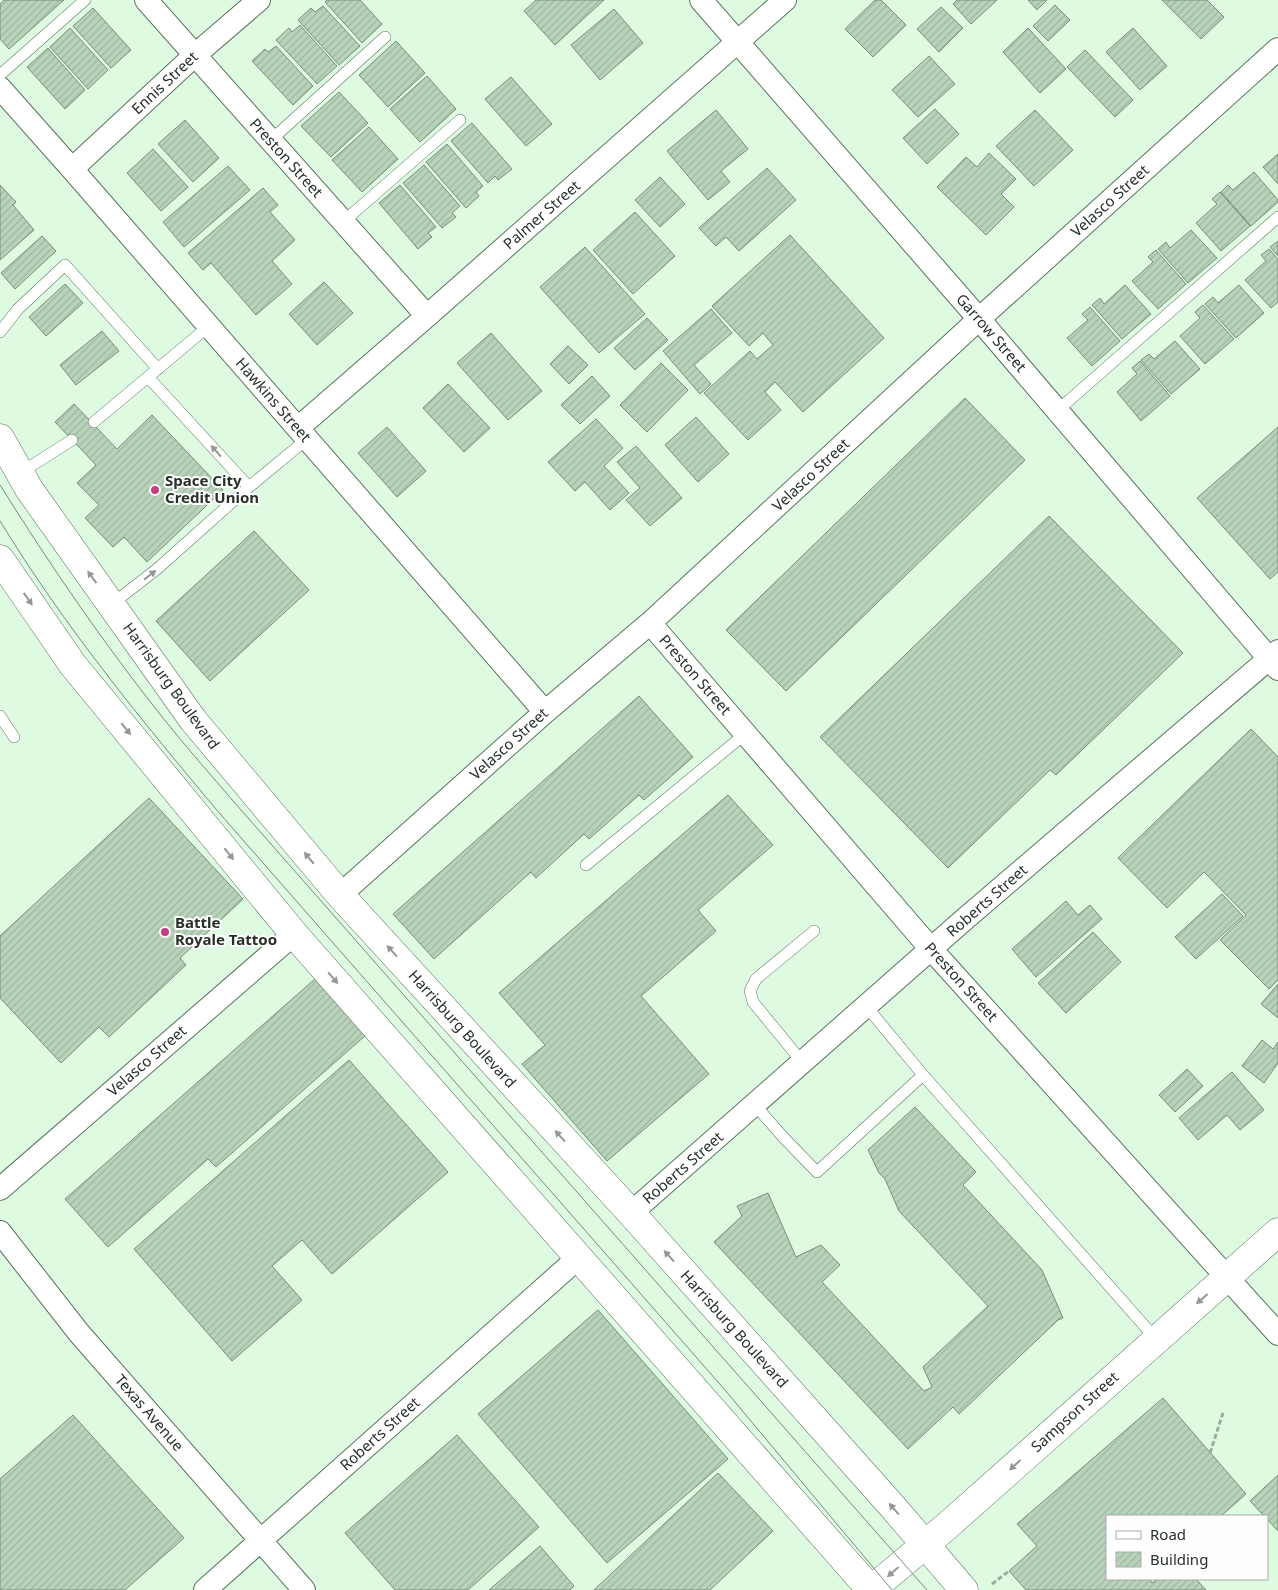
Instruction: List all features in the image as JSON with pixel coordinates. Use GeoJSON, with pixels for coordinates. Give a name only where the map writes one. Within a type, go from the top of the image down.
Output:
{"type":"FeatureCollection","features":[{"type":"Feature","properties":{"kind":"main road","name":"Harrisburg Boulevard"},"geometry":{"type":"LineString","coordinates":[[0,438],[29,489],[193,720],[340,895],[631,1213],[926,1545],[975,1584]]}},
{"type":"Feature","properties":{"kind":"main road"},"geometry":{"type":"LineString","coordinates":[[0,559],[73,665],[294,934],[871,1590]]}},
{"type":"Feature","properties":{"kind":"main road","name":"Sampson Street"},"geometry":{"type":"LineString","coordinates":[[871,1590],[926,1545],[1278,1232]]}},
{"type":"Feature","properties":{"kind":"street","name":"Preston Street"},"geometry":{"type":"LineString","coordinates":[[146,0],[427,316]]}},
{"type":"Feature","properties":{"kind":"street","name":"Ennis Street"},"geometry":{"type":"LineString","coordinates":[[72,168],[259,0]]}},
{"type":"Feature","properties":{"kind":"street","name":"Garrow Street"},"geometry":{"type":"LineString","coordinates":[[700,0],[1275,660]]}},
{"type":"Feature","properties":{"kind":"street","name":"Palmer Street"},"geometry":{"type":"LineString","coordinates":[[302,433],[427,316],[785,0]]}},
{"type":"Feature","properties":{"kind":"street","name":"Velasco Street"},"geometry":{"type":"LineString","coordinates":[[340,895],[545,712],[650,623],[979,319],[1278,48]]}},
{"type":"Feature","properties":{"kind":"street","name":"Hawkins Street"},"geometry":{"type":"LineString","coordinates":[[0,88],[72,168],[545,712]]}},
{"type":"Feature","properties":{"kind":"street","name":"Preston Street"},"geometry":{"type":"LineString","coordinates":[[650,623],[931,949],[1278,1334]]}},
{"type":"Feature","properties":{"kind":"street","name":"Roberts Street"},"geometry":{"type":"LineString","coordinates":[[631,1213],[931,949],[1275,660]]}},
{"type":"Feature","properties":{"kind":"street","name":"Velasco Street"},"geometry":{"type":"LineString","coordinates":[[0,1189],[294,934]]}},
{"type":"Feature","properties":{"kind":"street","name":"Texas Avenue"},"geometry":{"type":"LineString","coordinates":[[0,1232],[79,1333],[304,1590]]}},
{"type":"Feature","properties":{"kind":"street","name":"Roberts Street"},"geometry":{"type":"LineString","coordinates":[[205,1590],[578,1258]]}},
{"type":"Feature","properties":{"kind":"lane"},"geometry":{"type":"LineString","coordinates":[[0,75],[85,0]]}},
{"type":"Feature","properties":{"kind":"lane"},"geometry":{"type":"LineString","coordinates":[[271,140],[385,37]]}},
{"type":"Feature","properties":{"kind":"lane"},"geometry":{"type":"LineString","coordinates":[[343,222],[460,120]]}},
{"type":"Feature","properties":{"kind":"lane"},"geometry":{"type":"LineString","coordinates":[[1057,411],[1278,217]]}},
{"type":"Feature","properties":{"kind":"lane"},"geometry":{"type":"LineString","coordinates":[[0,332],[18,310],[65,265],[158,369]]}},
{"type":"Feature","properties":{"kind":"lane"},"geometry":{"type":"LineString","coordinates":[[94,422],[209,326]]}},
{"type":"Feature","properties":{"kind":"lane"},"geometry":{"type":"LineString","coordinates":[[148,377],[249,487]]}},
{"type":"Feature","properties":{"kind":"lane"},"geometry":{"type":"LineString","coordinates":[[112,604],[157,569],[249,487],[302,433]]}},
{"type":"Feature","properties":{"kind":"lane"},"geometry":{"type":"LineString","coordinates":[[20,473],[72,440]]}},
{"type":"Feature","properties":{"kind":"lane"},"geometry":{"type":"LineString","coordinates":[[0,716],[14,738]]}},
{"type":"Feature","properties":{"kind":"lane"},"geometry":{"type":"LineString","coordinates":[[586,865],[745,734]]}},
{"type":"Feature","properties":{"kind":"lane"},"geometry":{"type":"LineString","coordinates":[[803,1063],[753,1002],[750,991],[756,979],[814,931]]}},
{"type":"Feature","properties":{"kind":"lane"},"geometry":{"type":"LineString","coordinates":[[867,1007],[924,1075],[1156,1339]]}},
{"type":"Feature","properties":{"kind":"lane"},"geometry":{"type":"LineString","coordinates":[[755,1105],[782,1137],[817,1172],[924,1075]]}},
{"type":"Feature","properties":{"kind":"path"},"geometry":{"type":"LineString","coordinates":[[1210,1453],[1223,1414]]}},
{"type":"Feature","properties":{"kind":"path"},"geometry":{"type":"LineString","coordinates":[[975,1584],[993,1585],[1009,1571]]}},
{"type":"Feature","properties":{"kind":"building"},"geometry":{"type":"Polygon","coordinates":[[[4,0],[64,0],[9,49],[0,39],[0,4],[4,0]]]}},
{"type":"Feature","properties":{"kind":"building"},"geometry":{"type":"Polygon","coordinates":[[[327,0],[360,0],[382,24],[362,43],[325,2],[327,0]]]}},
{"type":"Feature","properties":{"kind":"building"},"geometry":{"type":"Polygon","coordinates":[[[536,0],[604,0],[555,45],[524,11],[536,0]]]}},
{"type":"Feature","properties":{"kind":"building"},"geometry":{"type":"Polygon","coordinates":[[[875,0],[881,0],[906,25],[873,57],[845,29],[875,0]]]}},
{"type":"Feature","properties":{"kind":"building"},"geometry":{"type":"Polygon","coordinates":[[[957,0],[997,0],[971,24],[953,4],[957,0]]]}},
{"type":"Feature","properties":{"kind":"building"},"geometry":{"type":"Polygon","coordinates":[[[1028,0],[1047,0],[1037,10],[1028,0]]]}},
{"type":"Feature","properties":{"kind":"building"},"geometry":{"type":"Polygon","coordinates":[[[1162,0],[1207,0],[1224,17],[1201,39],[1162,0]]]}},
{"type":"Feature","properties":{"kind":"building"},"geometry":{"type":"Polygon","coordinates":[[[1055,5],[1070,20],[1048,41],[1033,26],[1055,5]]]}},
{"type":"Feature","properties":{"kind":"building"},"geometry":{"type":"Polygon","coordinates":[[[323,6],[360,46],[339,65],[298,20],[311,8],[315,12],[323,6]]]}},
{"type":"Feature","properties":{"kind":"building"},"geometry":{"type":"Polygon","coordinates":[[[941,7],[963,28],[939,52],[917,29],[941,7]]]}},
{"type":"Feature","properties":{"kind":"building"},"geometry":{"type":"Polygon","coordinates":[[[93,8],[131,50],[111,68],[73,26],[93,8]]]}},
{"type":"Feature","properties":{"kind":"building"},"geometry":{"type":"Polygon","coordinates":[[[614,9],[643,43],[600,80],[571,45],[614,9]]]}},
{"type":"Feature","properties":{"kind":"building"},"geometry":{"type":"Polygon","coordinates":[[[300,25],[337,66],[317,84],[276,40],[289,28],[292,32],[300,25]]]}},
{"type":"Feature","properties":{"kind":"building"},"geometry":{"type":"Polygon","coordinates":[[[70,28],[108,70],[88,89],[50,47],[70,28]]]}},
{"type":"Feature","properties":{"kind":"building"},"geometry":{"type":"Polygon","coordinates":[[[1028,28],[1066,69],[1040,93],[1003,52],[1028,28]]]}},
{"type":"Feature","properties":{"kind":"building"},"geometry":{"type":"Polygon","coordinates":[[[1133,28],[1167,66],[1140,90],[1106,52],[1133,28]]]}},
{"type":"Feature","properties":{"kind":"building"},"geometry":{"type":"Polygon","coordinates":[[[396,41],[425,73],[388,107],[359,75],[396,41]]]}},
{"type":"Feature","properties":{"kind":"building"},"geometry":{"type":"Polygon","coordinates":[[[276,46],[313,86],[293,105],[252,61],[265,49],[268,52],[276,46]]]}},
{"type":"Feature","properties":{"kind":"building"},"geometry":{"type":"Polygon","coordinates":[[[48,48],[85,90],[65,109],[27,67],[48,48]]]}},
{"type":"Feature","properties":{"kind":"building"},"geometry":{"type":"Polygon","coordinates":[[[1085,50],[1133,100],[1115,117],[1067,67],[1085,50]]]}},
{"type":"Feature","properties":{"kind":"building"},"geometry":{"type":"Polygon","coordinates":[[[929,56],[955,84],[918,117],[892,90],[929,56]]]}},
{"type":"Feature","properties":{"kind":"building"},"geometry":{"type":"Polygon","coordinates":[[[427,76],[456,109],[420,142],[390,109],[427,76]]]}},
{"type":"Feature","properties":{"kind":"building"},"geometry":{"type":"Polygon","coordinates":[[[511,77],[552,124],[526,146],[485,99],[511,77]]]}},
{"type":"Feature","properties":{"kind":"building"},"geometry":{"type":"Polygon","coordinates":[[[339,92],[368,123],[331,157],[301,126],[339,92]]]}},
{"type":"Feature","properties":{"kind":"building"},"geometry":{"type":"Polygon","coordinates":[[[935,109],[959,134],[927,164],[903,138],[935,109]]]}},
{"type":"Feature","properties":{"kind":"building"},"geometry":{"type":"Polygon","coordinates":[[[716,110],[748,149],[721,171],[730,182],[708,200],[667,151],[716,110]]]}},
{"type":"Feature","properties":{"kind":"building"},"geometry":{"type":"Polygon","coordinates":[[[1035,110],[1073,150],[1034,186],[996,146],[1035,110]]]}},
{"type":"Feature","properties":{"kind":"building"},"geometry":{"type":"Polygon","coordinates":[[[185,120],[219,158],[193,182],[158,144],[185,120]]]}},
{"type":"Feature","properties":{"kind":"building"},"geometry":{"type":"Polygon","coordinates":[[[472,123],[512,169],[498,180],[495,176],[488,183],[451,141],[472,123]]]}},
{"type":"Feature","properties":{"kind":"building"},"geometry":{"type":"Polygon","coordinates":[[[369,127],[398,159],[362,192],[332,160],[369,127]]]}},
{"type":"Feature","properties":{"kind":"building"},"geometry":{"type":"Polygon","coordinates":[[[447,144],[483,186],[476,192],[479,196],[466,208],[426,162],[447,144]]]}},
{"type":"Feature","properties":{"kind":"building"},"geometry":{"type":"Polygon","coordinates":[[[153,149],[188,187],[161,211],[127,173],[153,149]]]}},
{"type":"Feature","properties":{"kind":"building"},"geometry":{"type":"Polygon","coordinates":[[[989,153],[1016,179],[1001,194],[1014,207],[986,235],[937,187],[966,157],[977,167],[989,153]]]}},
{"type":"Feature","properties":{"kind":"building"},"geometry":{"type":"Polygon","coordinates":[[[1278,154],[1278,184],[1263,167],[1278,154]]]}},
{"type":"Feature","properties":{"kind":"building"},"geometry":{"type":"Polygon","coordinates":[[[424,165],[460,206],[452,213],[456,217],[442,228],[403,183],[424,165]]]}},
{"type":"Feature","properties":{"kind":"building"},"geometry":{"type":"Polygon","coordinates":[[[228,166],[250,190],[184,247],[163,222],[228,166]]]}},
{"type":"Feature","properties":{"kind":"building"},"geometry":{"type":"Polygon","coordinates":[[[767,168],[796,200],[739,251],[726,237],[716,246],[699,228],[767,168]]]}},
{"type":"Feature","properties":{"kind":"building"},"geometry":{"type":"Polygon","coordinates":[[[1254,172],[1278,202],[1251,226],[1221,192],[1228,185],[1233,190],[1254,172]]]}},
{"type":"Feature","properties":{"kind":"building"},"geometry":{"type":"Polygon","coordinates":[[[660,177],[685,204],[660,227],[635,200],[660,177]]]}},
{"type":"Feature","properties":{"kind":"building"},"geometry":{"type":"Polygon","coordinates":[[[0,185],[16,202],[13,205],[34,230],[0,260],[0,185]]]}},
{"type":"Feature","properties":{"kind":"building"},"geometry":{"type":"Polygon","coordinates":[[[400,185],[436,227],[428,233],[432,237],[418,249],[379,203],[400,185]]]}},
{"type":"Feature","properties":{"kind":"building"},"geometry":{"type":"Polygon","coordinates":[[[263,188],[278,205],[270,212],[295,240],[272,261],[292,284],[256,315],[211,263],[203,270],[188,253],[263,188]]]}},
{"type":"Feature","properties":{"kind":"building"},"geometry":{"type":"Polygon","coordinates":[[[1220,192],[1250,226],[1221,251],[1196,223],[1217,204],[1212,199],[1220,192]]]}},
{"type":"Feature","properties":{"kind":"building"},"geometry":{"type":"Polygon","coordinates":[[[635,212],[675,256],[633,294],[593,250],[635,212]]]}},
{"type":"Feature","properties":{"kind":"building"},"geometry":{"type":"Polygon","coordinates":[[[1191,230],[1217,258],[1188,283],[1158,249],[1166,242],[1170,248],[1191,230]]]}},
{"type":"Feature","properties":{"kind":"building"},"geometry":{"type":"Polygon","coordinates":[[[790,235],[884,338],[803,412],[775,382],[765,392],[781,410],[748,440],[704,393],[750,351],[757,359],[773,345],[763,333],[749,346],[712,306],[790,235]]]}},
{"type":"Feature","properties":{"kind":"building"},"geometry":{"type":"Polygon","coordinates":[[[42,236],[56,251],[15,289],[1,273],[42,236]]]}},
{"type":"Feature","properties":{"kind":"building"},"geometry":{"type":"Polygon","coordinates":[[[1278,241],[1278,256],[1270,247],[1278,241]]]}},
{"type":"Feature","properties":{"kind":"building"},"geometry":{"type":"Polygon","coordinates":[[[585,247],[645,314],[599,353],[540,287],[585,247]]]}},
{"type":"Feature","properties":{"kind":"building"},"geometry":{"type":"Polygon","coordinates":[[[1269,249],[1278,259],[1278,302],[1271,308],[1245,280],[1266,261],[1261,255],[1269,249]]]}},
{"type":"Feature","properties":{"kind":"building"},"geometry":{"type":"Polygon","coordinates":[[[1156,250],[1186,284],[1158,309],[1132,281],[1153,262],[1148,257],[1156,250]]]}},
{"type":"Feature","properties":{"kind":"building"},"geometry":{"type":"Polygon","coordinates":[[[324,282],[353,313],[317,345],[289,314],[324,282]]]}},
{"type":"Feature","properties":{"kind":"building"},"geometry":{"type":"Polygon","coordinates":[[[65,284],[83,303],[46,336],[29,317],[65,284]]]}},
{"type":"Feature","properties":{"kind":"building"},"geometry":{"type":"Polygon","coordinates":[[[1125,285],[1151,314],[1122,339],[1092,305],[1100,298],[1104,304],[1125,285]]]}},
{"type":"Feature","properties":{"kind":"building"},"geometry":{"type":"Polygon","coordinates":[[[1239,285],[1264,313],[1236,338],[1205,304],[1213,297],[1218,303],[1239,285]]]}},
{"type":"Feature","properties":{"kind":"building"},"geometry":{"type":"Polygon","coordinates":[[[1203,305],[1234,339],[1205,364],[1180,336],[1200,318],[1195,312],[1203,305]]]}},
{"type":"Feature","properties":{"kind":"building"},"geometry":{"type":"Polygon","coordinates":[[[1090,307],[1120,341],[1092,366],[1067,338],[1088,320],[1082,314],[1090,307]]]}},
{"type":"Feature","properties":{"kind":"building"},"geometry":{"type":"Polygon","coordinates":[[[711,309],[732,333],[694,365],[711,384],[700,394],[663,351],[711,309]]]}},
{"type":"Feature","properties":{"kind":"building"},"geometry":{"type":"Polygon","coordinates":[[[647,318],[668,340],[635,370],[614,348],[647,318]]]}},
{"type":"Feature","properties":{"kind":"building"},"geometry":{"type":"Polygon","coordinates":[[[102,331],[119,351],[76,385],[60,365],[102,331]]]}},
{"type":"Feature","properties":{"kind":"building"},"geometry":{"type":"Polygon","coordinates":[[[491,333],[542,391],[508,420],[457,363],[491,333]]]}},
{"type":"Feature","properties":{"kind":"building"},"geometry":{"type":"Polygon","coordinates":[[[1175,341],[1200,369],[1171,394],[1141,360],[1149,354],[1154,359],[1175,341]]]}},
{"type":"Feature","properties":{"kind":"building"},"geometry":{"type":"Polygon","coordinates":[[[568,346],[588,365],[569,384],[550,364],[568,346]]]}},
{"type":"Feature","properties":{"kind":"building"},"geometry":{"type":"Polygon","coordinates":[[[1140,361],[1170,396],[1141,421],[1117,392],[1137,374],[1132,368],[1140,361]]]}},
{"type":"Feature","properties":{"kind":"building"},"geometry":{"type":"Polygon","coordinates":[[[661,363],[688,390],[647,432],[620,405],[661,363]]]}},
{"type":"Feature","properties":{"kind":"building"},"geometry":{"type":"Polygon","coordinates":[[[592,376],[610,396],[580,424],[561,405],[592,376]]]}},
{"type":"Feature","properties":{"kind":"building"},"geometry":{"type":"Polygon","coordinates":[[[448,384],[490,428],[464,452],[423,408],[448,384]]]}},
{"type":"Feature","properties":{"kind":"building"},"geometry":{"type":"Polygon","coordinates":[[[965,398],[1025,460],[786,691],[726,630],[965,398]]]}},
{"type":"Feature","properties":{"kind":"building"},"geometry":{"type":"Polygon","coordinates":[[[74,404],[117,449],[152,415],[223,490],[147,562],[124,537],[113,547],[85,518],[99,505],[77,483],[96,465],[55,422],[74,404]]]}},
{"type":"Feature","properties":{"kind":"building"},"geometry":{"type":"Polygon","coordinates":[[[696,417],[729,454],[698,482],[665,445],[696,417]]]}},
{"type":"Feature","properties":{"kind":"building"},"geometry":{"type":"Polygon","coordinates":[[[596,419],[623,448],[604,466],[629,493],[610,510],[585,482],[575,491],[548,462],[596,419]]]}},
{"type":"Feature","properties":{"kind":"building"},"geometry":{"type":"Polygon","coordinates":[[[387,427],[426,471],[397,497],[358,453],[387,427]]]}},
{"type":"Feature","properties":{"kind":"building"},"geometry":{"type":"Polygon","coordinates":[[[1278,427],[1278,572],[1270,579],[1197,498],[1278,427]]]}},
{"type":"Feature","properties":{"kind":"building"},"geometry":{"type":"Polygon","coordinates":[[[636,446],[682,498],[650,526],[626,500],[640,488],[617,462],[636,446]]]}},
{"type":"Feature","properties":{"kind":"building"},"geometry":{"type":"Polygon","coordinates":[[[1049,516],[1183,653],[1056,775],[1050,770],[948,868],[820,737],[1049,516]]]}},
{"type":"Feature","properties":{"kind":"building"},"geometry":{"type":"Polygon","coordinates":[[[254,531],[309,590],[210,681],[156,621],[254,531]]]}},
{"type":"Feature","properties":{"kind":"building"},"geometry":{"type":"Polygon","coordinates":[[[639,696],[693,757],[644,800],[639,795],[589,839],[584,834],[536,878],[531,872],[434,959],[393,914],[639,696]]]}},
{"type":"Feature","properties":{"kind":"building"},"geometry":{"type":"Polygon","coordinates":[[[1251,729],[1278,757],[1278,980],[1269,989],[1220,940],[1246,915],[1204,872],[1167,908],[1118,858],[1251,729]]]}},
{"type":"Feature","properties":{"kind":"building"},"geometry":{"type":"Polygon","coordinates":[[[728,795],[773,845],[698,910],[716,931],[641,996],[709,1074],[607,1161],[522,1064],[545,1045],[499,993],[728,795]]]}},
{"type":"Feature","properties":{"kind":"building"},"geometry":{"type":"Polygon","coordinates":[[[149,798],[243,899],[180,958],[186,965],[109,1037],[99,1027],[61,1063],[0,998],[0,936],[149,798]]]}},
{"type":"Feature","properties":{"kind":"building"},"geometry":{"type":"Polygon","coordinates":[[[1222,894],[1243,916],[1196,959],[1175,937],[1222,894]]]}},
{"type":"Feature","properties":{"kind":"building"},"geometry":{"type":"Polygon","coordinates":[[[1066,901],[1078,915],[1090,905],[1102,919],[1036,977],[1012,949],[1066,901]]]}},
{"type":"Feature","properties":{"kind":"building"},"geometry":{"type":"Polygon","coordinates":[[[1093,932],[1121,962],[1066,1013],[1038,983],[1093,932]]]}},
{"type":"Feature","properties":{"kind":"building"},"geometry":{"type":"Polygon","coordinates":[[[316,978],[366,1035],[216,1167],[208,1159],[108,1247],[65,1199],[316,978]]]}},
{"type":"Feature","properties":{"kind":"building"},"geometry":{"type":"Polygon","coordinates":[[[1278,984],[1278,1018],[1261,1004],[1278,984]]]}},
{"type":"Feature","properties":{"kind":"building"},"geometry":{"type":"Polygon","coordinates":[[[1262,1040],[1273,1049],[1278,1042],[1278,1063],[1264,1083],[1242,1066],[1262,1040]]]}},
{"type":"Feature","properties":{"kind":"building"},"geometry":{"type":"Polygon","coordinates":[[[349,1060],[448,1172],[332,1274],[302,1240],[272,1266],[302,1300],[232,1361],[134,1249],[349,1060]]]}},
{"type":"Feature","properties":{"kind":"building"},"geometry":{"type":"Polygon","coordinates":[[[1187,1069],[1203,1086],[1175,1112],[1159,1095],[1187,1069]]]}},
{"type":"Feature","properties":{"kind":"building"},"geometry":{"type":"Polygon","coordinates":[[[1232,1072],[1264,1110],[1240,1130],[1227,1115],[1198,1140],[1179,1118],[1232,1072]]]}},
{"type":"Feature","properties":{"kind":"building"},"geometry":{"type":"Polygon","coordinates":[[[915,1107],[976,1172],[963,1185],[1042,1270],[1063,1318],[1058,1320],[959,1414],[953,1407],[908,1449],[714,1242],[742,1216],[737,1206],[768,1193],[796,1257],[821,1245],[840,1265],[822,1282],[924,1391],[932,1387],[923,1367],[988,1306],[899,1211],[885,1179],[879,1173],[868,1150],[915,1107]]]}},
{"type":"Feature","properties":{"kind":"building"},"geometry":{"type":"Polygon","coordinates":[[[598,1310],[728,1459],[607,1563],[478,1414],[598,1310]]]}},
{"type":"Feature","properties":{"kind":"building"},"geometry":{"type":"Polygon","coordinates":[[[1163,1398],[1246,1494],[1222,1515],[1106,1515],[1106,1580],[1150,1580],[1152,1583],[1156,1580],[1197,1580],[1206,1590],[1026,1590],[1009,1571],[1037,1546],[1017,1524],[1163,1398]]]}},
{"type":"Feature","properties":{"kind":"building"},"geometry":{"type":"Polygon","coordinates":[[[73,1415],[184,1538],[125,1590],[0,1590],[0,1479],[73,1415]]]}},
{"type":"Feature","properties":{"kind":"building"},"geometry":{"type":"Polygon","coordinates":[[[457,1435],[539,1527],[468,1590],[395,1590],[345,1533],[457,1435]]]}},
{"type":"Feature","properties":{"kind":"building"},"geometry":{"type":"Polygon","coordinates":[[[718,1473],[773,1531],[710,1590],[594,1590],[718,1473]]]}},
{"type":"Feature","properties":{"kind":"building"},"geometry":{"type":"Polygon","coordinates":[[[1278,1475],[1278,1531],[1268,1520],[1268,1515],[1263,1515],[1250,1501],[1278,1475]]]}},
{"type":"Feature","properties":{"kind":"building"},"geometry":{"type":"Polygon","coordinates":[[[540,1546],[574,1586],[570,1590],[489,1590],[540,1546]]]}},
{"type":"Feature","properties":{"kind":"tram line"},"geometry":{"type":"LineString","coordinates":[[0,485],[38,545],[99,633],[189,750],[927,1590]]}},
{"type":"Feature","properties":{"kind":"tram line"},"geometry":{"type":"LineString","coordinates":[[0,521],[50,598],[77,635],[191,780],[725,1390],[892,1590]]}},
{"type":"Feature","properties":{"kind":"place","name":"Space City Credit Union"},"geometry":{"type":"Point","coordinates":[155,490]}},
{"type":"Feature","properties":{"kind":"place","name":"Battle Royale Tattoo"},"geometry":{"type":"Point","coordinates":[165,932]}}]}
